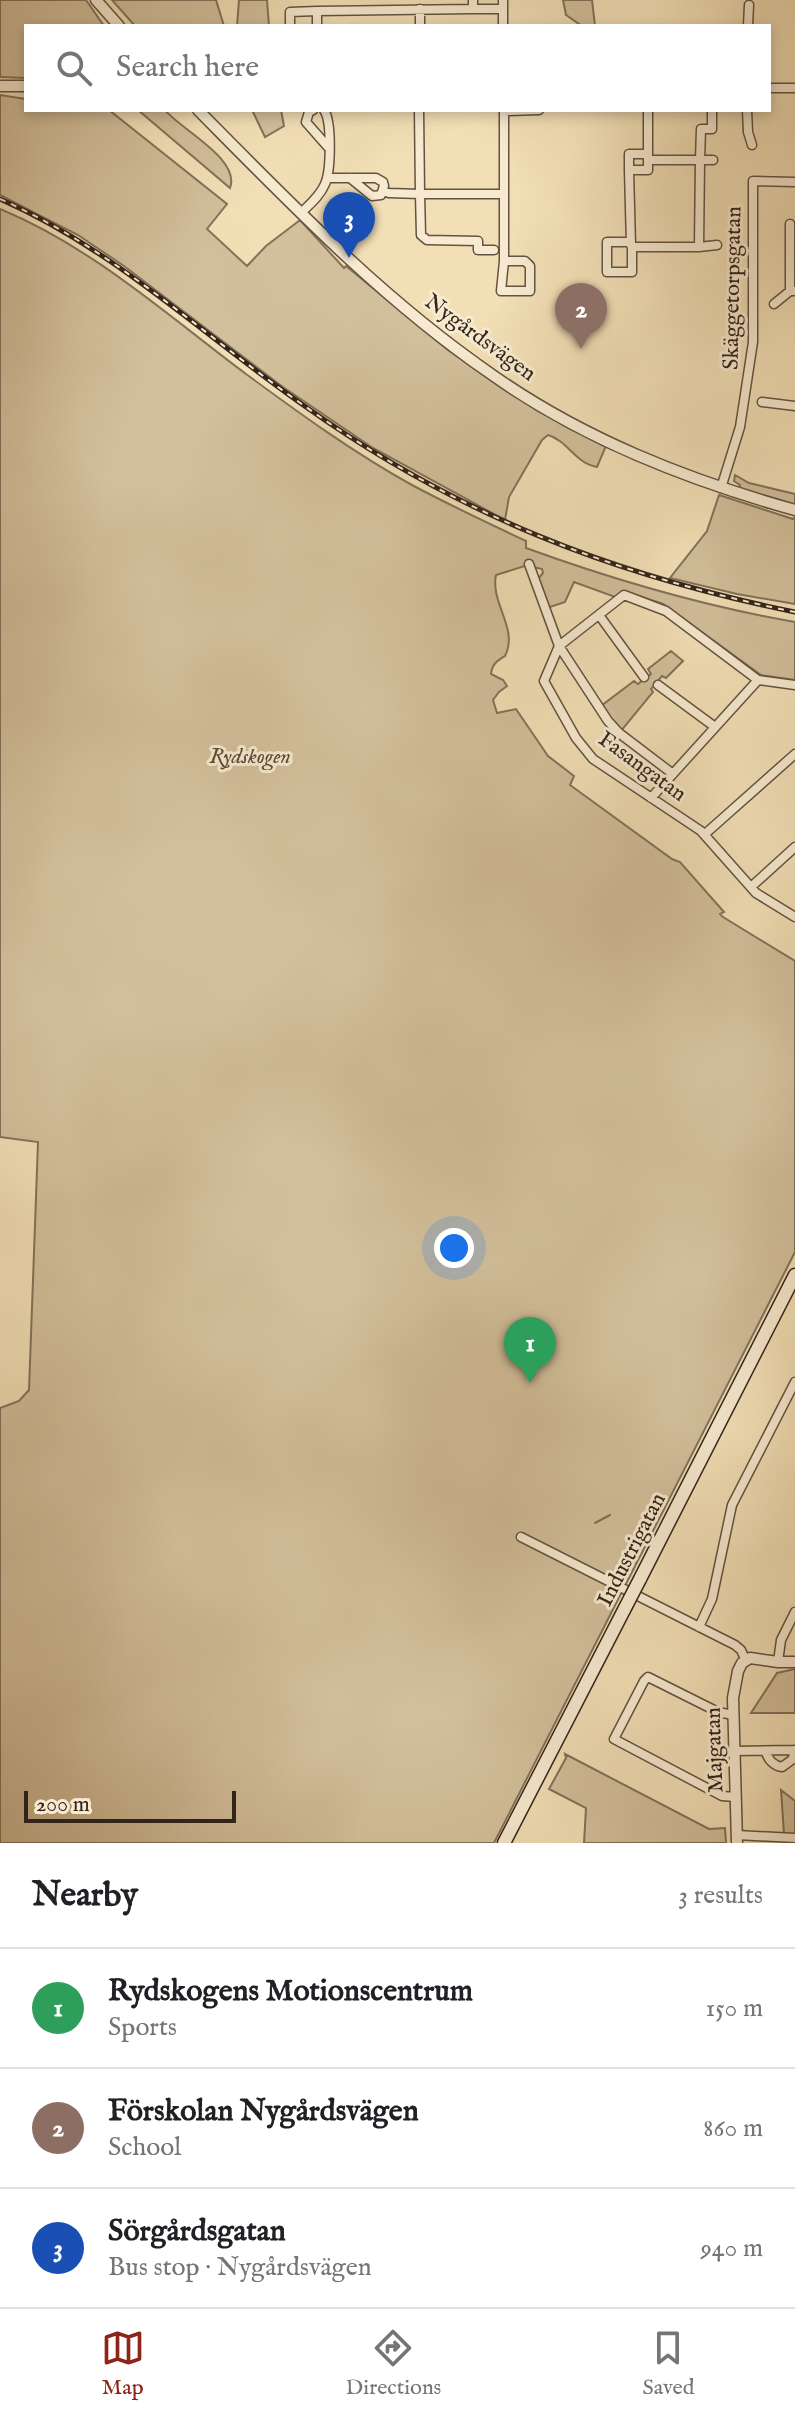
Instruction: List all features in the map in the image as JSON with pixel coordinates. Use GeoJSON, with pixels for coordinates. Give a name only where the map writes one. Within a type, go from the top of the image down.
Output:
{"type":"FeatureCollection","features":[{"type":"Feature","properties":{"kind":"main road","name":"Industrigatan"},"geometry":{"type":"LineString","coordinates":[[504,1843],[795,1275]]}},
{"type":"Feature","properties":{"kind":"street"},"geometry":{"type":"LineString","coordinates":[[94,0],[111,24]]}},
{"type":"Feature","properties":{"kind":"street"},"geometry":{"type":"LineString","coordinates":[[94,0],[117,24]]}},
{"type":"Feature","properties":{"kind":"street"},"geometry":{"type":"LineString","coordinates":[[294,0],[294,11]]}},
{"type":"Feature","properties":{"kind":"street"},"geometry":{"type":"LineString","coordinates":[[290,24],[290,12],[294,11],[394,5],[420,9],[503,4]]}},
{"type":"Feature","properties":{"kind":"street"},"geometry":{"type":"LineString","coordinates":[[748,24],[749,5]]}},
{"type":"Feature","properties":{"kind":"street"},"geometry":{"type":"LineString","coordinates":[[420,9],[420,24]]}},
{"type":"Feature","properties":{"kind":"street"},"geometry":{"type":"LineString","coordinates":[[317,11],[317,24]]}},
{"type":"Feature","properties":{"kind":"street"},"geometry":{"type":"LineString","coordinates":[[0,86],[24,86]]}},
{"type":"Feature","properties":{"kind":"street"},"geometry":{"type":"LineString","coordinates":[[771,88],[795,88]]}},
{"type":"Feature","properties":{"kind":"street","name":"Nygårdsvägen"},"geometry":{"type":"LineString","coordinates":[[200,112],[301,213],[403,307],[493,376],[608,442],[662,466],[795,510]]}},
{"type":"Feature","properties":{"kind":"street"},"geometry":{"type":"LineString","coordinates":[[309,112],[306,122],[328,147]]}},
{"type":"Feature","properties":{"kind":"street"},"geometry":{"type":"LineString","coordinates":[[301,213],[318,196],[327,178],[329,119],[325,112]]}},
{"type":"Feature","properties":{"kind":"street"},"geometry":{"type":"LineString","coordinates":[[419,112],[421,235],[427,240],[478,241],[478,250],[494,250]]}},
{"type":"Feature","properties":{"kind":"street"},"geometry":{"type":"LineString","coordinates":[[504,112],[504,261],[501,291],[530,291],[530,266],[525,261],[504,261]]}},
{"type":"Feature","properties":{"kind":"street"},"geometry":{"type":"LineString","coordinates":[[629,170],[648,170],[648,112]]}},
{"type":"Feature","properties":{"kind":"street"},"geometry":{"type":"LineString","coordinates":[[699,247],[701,129],[712,129],[712,112]]}},
{"type":"Feature","properties":{"kind":"street"},"geometry":{"type":"LineString","coordinates":[[747,112],[752,145]]}},
{"type":"Feature","properties":{"kind":"street"},"geometry":{"type":"LineString","coordinates":[[713,160],[629,154],[629,170],[631,245],[632,272],[607,272],[607,242],[631,245],[699,247],[717,245]]}},
{"type":"Feature","properties":{"kind":"street"},"geometry":{"type":"LineString","coordinates":[[327,178],[350,178],[380,179],[383,191],[381,195],[372,196],[350,178]]}},
{"type":"Feature","properties":{"kind":"street","name":"Skäggetorpsgatan"},"geometry":{"type":"LineString","coordinates":[[721,488],[740,427],[753,342],[753,181],[795,182]]}},
{"type":"Feature","properties":{"kind":"street"},"geometry":{"type":"LineString","coordinates":[[383,191],[504,194]]}},
{"type":"Feature","properties":{"kind":"street"},"geometry":{"type":"LineString","coordinates":[[774,304],[792,291],[790,224]]}},
{"type":"Feature","properties":{"kind":"street"},"geometry":{"type":"LineString","coordinates":[[762,402],[795,406]]}},
{"type":"Feature","properties":{"kind":"street"},"geometry":{"type":"LineString","coordinates":[[529,564],[559,646],[608,721],[673,774]]}},
{"type":"Feature","properties":{"kind":"street"},"geometry":{"type":"LineString","coordinates":[[559,646],[624,595],[658,607],[758,680],[795,685]]}},
{"type":"Feature","properties":{"kind":"street"},"geometry":{"type":"LineString","coordinates":[[599,615],[644,677]]}},
{"type":"Feature","properties":{"kind":"street","name":"Fasangatan"},"geometry":{"type":"LineString","coordinates":[[559,646],[544,681],[576,738],[593,759],[705,834],[756,893],[795,917]]}},
{"type":"Feature","properties":{"kind":"street"},"geometry":{"type":"LineString","coordinates":[[651,798],[758,680]]}},
{"type":"Feature","properties":{"kind":"street"},"geometry":{"type":"LineString","coordinates":[[658,685],[715,727]]}},
{"type":"Feature","properties":{"kind":"street"},"geometry":{"type":"LineString","coordinates":[[705,834],[795,754]]}},
{"type":"Feature","properties":{"kind":"street"},"geometry":{"type":"LineString","coordinates":[[751,887],[795,847]]}},
{"type":"Feature","properties":{"kind":"street"},"geometry":{"type":"LineString","coordinates":[[699,1627],[712,1599],[734,1500],[795,1382]]}},
{"type":"Feature","properties":{"kind":"street"},"geometry":{"type":"LineString","coordinates":[[521,1537],[735,1645],[745,1659],[795,1662]]}},
{"type":"Feature","properties":{"kind":"street"},"geometry":{"type":"LineString","coordinates":[[778,1662],[781,1640],[795,1612]]}},
{"type":"Feature","properties":{"kind":"street","name":"Majgatan"},"geometry":{"type":"LineString","coordinates":[[737,1839],[733,1715],[735,1681],[745,1659]]}},
{"type":"Feature","properties":{"kind":"street"},"geometry":{"type":"LineString","coordinates":[[733,1715],[718,1712],[648,1677],[614,1739],[722,1796],[736,1797]]}},
{"type":"Feature","properties":{"kind":"street"},"geometry":{"type":"LineString","coordinates":[[735,1751],[795,1750],[793,1759],[782,1767],[775,1765],[766,1751]]}},
{"type":"Feature","properties":{"kind":"street"},"geometry":{"type":"LineString","coordinates":[[737,1839],[795,1838]]}},
{"type":"Feature","properties":{"kind":"green space"},"geometry":{"type":"Polygon","coordinates":[[[0,0],[86,0],[103,24],[24,24],[24,78],[0,77],[0,0]]]}},
{"type":"Feature","properties":{"kind":"green space"},"geometry":{"type":"Polygon","coordinates":[[[112,0],[216,0],[223,24],[133,24],[112,0]]]}},
{"type":"Feature","properties":{"kind":"green space"},"geometry":{"type":"Polygon","coordinates":[[[239,0],[267,0],[269,24],[237,24],[239,0]]]}},
{"type":"Feature","properties":{"kind":"green space"},"geometry":{"type":"Polygon","coordinates":[[[563,0],[592,0],[595,24],[579,24],[566,15],[563,0]]]}},
{"type":"Feature","properties":{"kind":"green space"},"geometry":{"type":"Polygon","coordinates":[[[0,95],[24,99],[24,112],[112,112],[227,204],[207,229],[247,266],[266,246],[300,220],[344,268],[346,266],[448,350],[504,388],[606,446],[597,467],[583,462],[548,435],[542,440],[509,497],[505,520],[373,448],[283,387],[124,266],[78,235],[0,195],[0,95]]]}},
{"type":"Feature","properties":{"kind":"green space"},"geometry":{"type":"Polygon","coordinates":[[[140,112],[167,112],[207,145],[227,166],[231,177],[230,188],[140,112]]]}},
{"type":"Feature","properties":{"kind":"green space"},"geometry":{"type":"Polygon","coordinates":[[[253,112],[281,112],[284,126],[265,137],[253,112]]]}},
{"type":"Feature","properties":{"kind":"green space","name":"Rydskogen"},"geometry":{"type":"Polygon","coordinates":[[[0,209],[97,262],[266,389],[348,446],[412,485],[526,541],[526,548],[659,591],[795,622],[795,680],[761,675],[663,604],[624,591],[615,597],[574,582],[565,602],[547,608],[537,580],[543,573],[542,569],[531,564],[496,575],[497,596],[509,636],[505,656],[495,663],[491,674],[507,686],[493,700],[497,713],[516,709],[548,756],[574,776],[570,785],[680,862],[724,912],[720,914],[723,917],[795,961],[795,1252],[494,1843],[0,1843],[0,1408],[19,1401],[29,1390],[38,1142],[0,1137],[0,209]]]}},
{"type":"Feature","properties":{"kind":"green space"},"geometry":{"type":"Polygon","coordinates":[[[735,475],[749,483],[795,494],[795,505],[739,488],[740,485],[734,481],[735,475]]]}},
{"type":"Feature","properties":{"kind":"green space"},"geometry":{"type":"Polygon","coordinates":[[[719,495],[793,519],[795,517],[795,604],[670,578],[707,531],[719,495]]]}},
{"type":"Feature","properties":{"kind":"green space"},"geometry":{"type":"Polygon","coordinates":[[[671,651],[683,661],[666,678],[662,676],[621,731],[601,706],[634,681],[638,684],[651,674],[648,669],[671,651]]]}},
{"type":"Feature","properties":{"kind":"green space"},"geometry":{"type":"Polygon","coordinates":[[[795,1669],[795,1713],[751,1713],[777,1673],[795,1669]]]}},
{"type":"Feature","properties":{"kind":"green space"},"geometry":{"type":"Polygon","coordinates":[[[565,1754],[709,1829],[725,1828],[726,1843],[584,1843],[586,1808],[549,1789],[566,1758],[565,1754]]]}},
{"type":"Feature","properties":{"kind":"green space"},"geometry":{"type":"Polygon","coordinates":[[[781,1790],[795,1801],[795,1835],[784,1834],[781,1790]]]}},
{"type":"Feature","properties":{"kind":"waterway"},"geometry":{"type":"LineString","coordinates":[[595,1523],[610,1515]]}},
{"type":"Feature","properties":{"kind":"railway"},"geometry":{"type":"LineString","coordinates":[[0,199],[42,219],[120,268],[268,380],[363,445],[480,510],[539,536],[663,580],[795,612]]}},
{"type":"Feature","properties":{"kind":"place","name":"Sörgårdsgatan"},"geometry":{"type":"Point","coordinates":[349,258]}},
{"type":"Feature","properties":{"kind":"place","name":"Förskolan Nygårdsvägen"},"geometry":{"type":"Point","coordinates":[581,349]}},
{"type":"Feature","properties":{"kind":"place","name":"Rydskogens Motionscentrum"},"geometry":{"type":"Point","coordinates":[530,1383]}}]}
